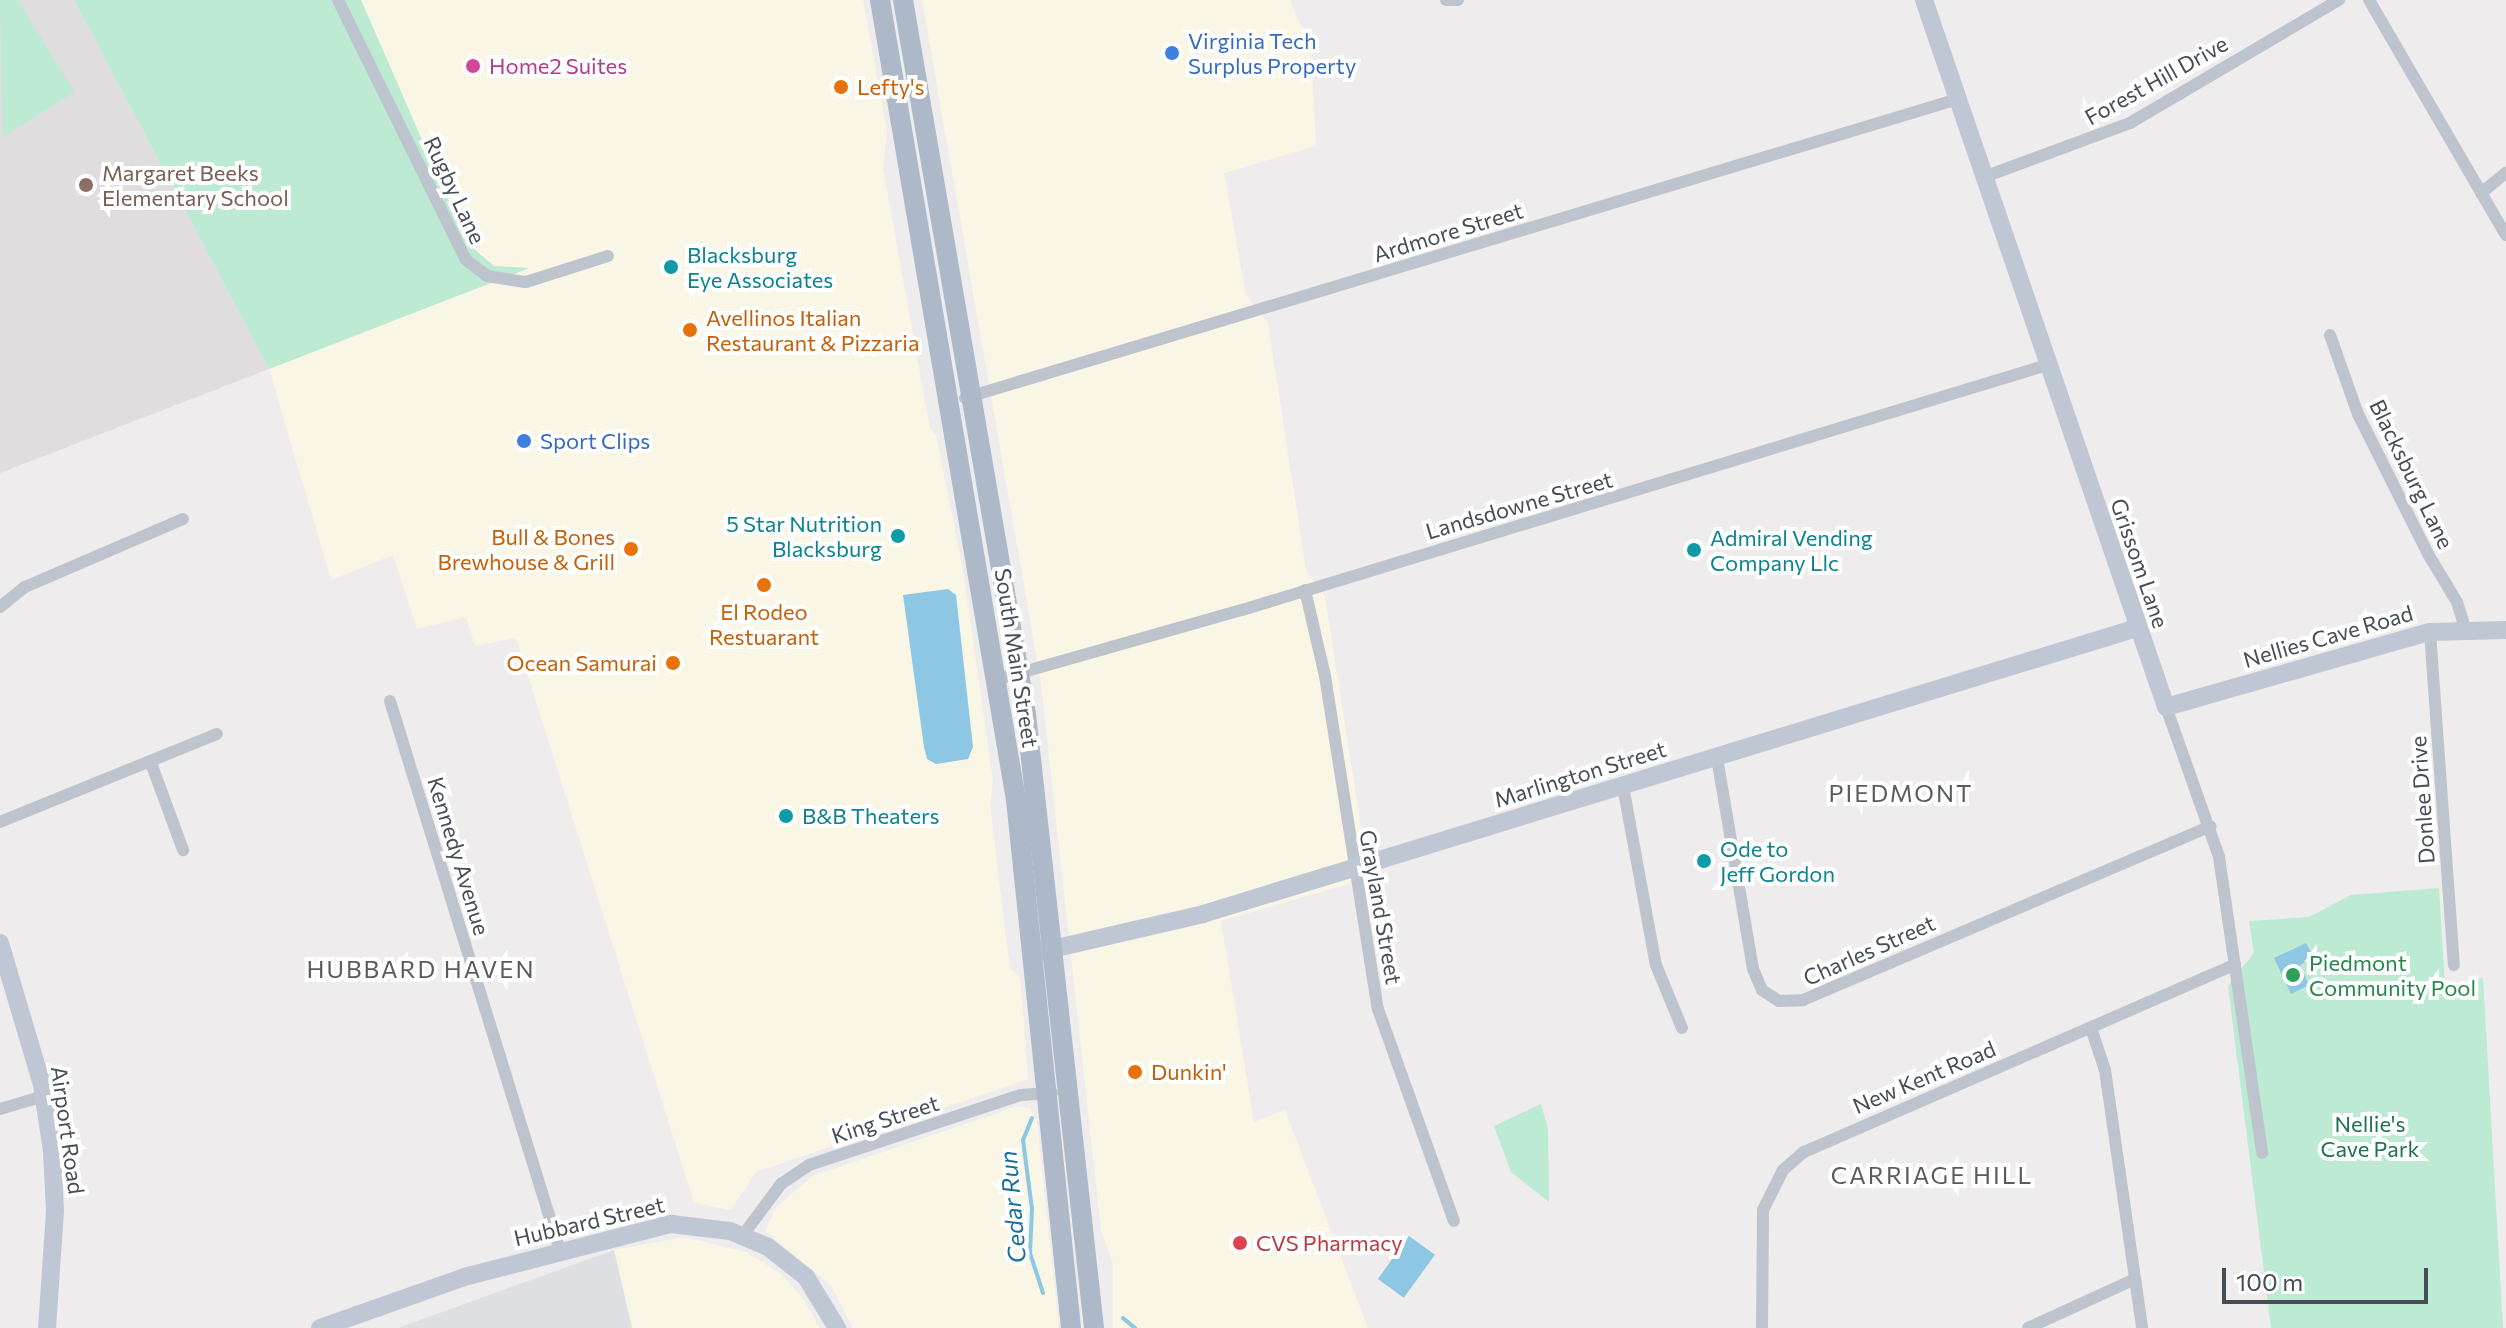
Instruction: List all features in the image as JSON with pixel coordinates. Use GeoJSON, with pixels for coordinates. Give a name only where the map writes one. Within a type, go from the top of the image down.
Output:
{"type":"FeatureCollection","features":[{"type":"Feature","properties":{"kind":"main road","name":"South Main Street"},"geometry":{"type":"LineString","coordinates":[[880,0],[998,679],[1033,952],[1071,1328]]}},
{"type":"Feature","properties":{"kind":"main road","name":"South Main Street"},"geometry":{"type":"LineString","coordinates":[[903,0],[1019,674],[1055,950],[1094,1328]]}},
{"type":"Feature","properties":{"kind":"street","name":"Rugby Lane"},"geometry":{"type":"LineString","coordinates":[[338,0],[466,260],[487,276],[526,282],[608,256]]}},
{"type":"Feature","properties":{"kind":"street"},"geometry":{"type":"LineString","coordinates":[[1446,0],[1458,0]]}},
{"type":"Feature","properties":{"kind":"street","name":"Grissom Lane"},"geometry":{"type":"LineString","coordinates":[[1924,0],[2050,364],[2137,628],[2210,826],[2235,965],[2262,1153]]}},
{"type":"Feature","properties":{"kind":"street","name":"Forest Hill Drive"},"geometry":{"type":"LineString","coordinates":[[1984,177],[2130,123],[2339,0]]}},
{"type":"Feature","properties":{"kind":"street"},"geometry":{"type":"LineString","coordinates":[[2369,0],[2506,235]]}},
{"type":"Feature","properties":{"kind":"street","name":"Ardmore Street"},"geometry":{"type":"LineString","coordinates":[[950,402],[1958,99]]}},
{"type":"Feature","properties":{"kind":"street"},"geometry":{"type":"LineString","coordinates":[[2481,193],[2506,173]]}},
{"type":"Feature","properties":{"kind":"street","name":"Blacksburg Lane"},"geometry":{"type":"LineString","coordinates":[[2330,335],[2358,414],[2428,554],[2457,602],[2465,628]]}},
{"type":"Feature","properties":{"kind":"street","name":"Landsdowne Street"},"geometry":{"type":"LineString","coordinates":[[998,679],[1305,590],[2050,364]]}},
{"type":"Feature","properties":{"kind":"street"},"geometry":{"type":"LineString","coordinates":[[0,607],[25,587],[183,519]]}},
{"type":"Feature","properties":{"kind":"street","name":"Grayland Street"},"geometry":{"type":"LineString","coordinates":[[1305,590],[1325,676],[1381,1021],[1454,1221]]}},
{"type":"Feature","properties":{"kind":"street","name":"Marlington Street"},"geometry":{"type":"LineString","coordinates":[[1033,952],[1055,950],[1203,914],[2137,628]]}},
{"type":"Feature","properties":{"kind":"street","name":"Nellies Cave Road"},"geometry":{"type":"LineString","coordinates":[[2166,707],[2430,632],[2465,628],[2506,630]]}},
{"type":"Feature","properties":{"kind":"street","name":"Donlee Drive"},"geometry":{"type":"LineString","coordinates":[[2430,632],[2454,965]]}},
{"type":"Feature","properties":{"kind":"street","name":"Kennedy Avenue"},"geometry":{"type":"LineString","coordinates":[[390,701],[560,1251]]}},
{"type":"Feature","properties":{"kind":"street"},"geometry":{"type":"LineString","coordinates":[[0,822],[217,734]]}},
{"type":"Feature","properties":{"kind":"street","name":"Charles Street"},"geometry":{"type":"LineString","coordinates":[[1717,758],[1756,978],[1768,995],[1791,1003],[2210,826]]}},
{"type":"Feature","properties":{"kind":"street"},"geometry":{"type":"LineString","coordinates":[[151,763],[183,850]]}},
{"type":"Feature","properties":{"kind":"street"},"geometry":{"type":"LineString","coordinates":[[1623,786],[1656,965],[1682,1028]]}},
{"type":"Feature","properties":{"kind":"street","name":"Airport Road"},"geometry":{"type":"LineString","coordinates":[[0,943],[44,1096],[55,1211],[47,1328]]}},
{"type":"Feature","properties":{"kind":"street","name":"New Kent Road"},"geometry":{"type":"LineString","coordinates":[[1762,1328],[1763,1210],[1773,1184],[1794,1160],[1814,1147],[2235,965]]}},
{"type":"Feature","properties":{"kind":"street"},"geometry":{"type":"LineString","coordinates":[[2091,1028],[2105,1070],[2142,1328]]}},
{"type":"Feature","properties":{"kind":"street","name":"King Street"},"geometry":{"type":"LineString","coordinates":[[743,1235],[781,1184],[809,1165],[1021,1095],[1069,1093]]}},
{"type":"Feature","properties":{"kind":"street"},"geometry":{"type":"LineString","coordinates":[[0,1109],[44,1096]]}},
{"type":"Feature","properties":{"kind":"street","name":"Hubbard Street"},"geometry":{"type":"LineString","coordinates":[[320,1328],[468,1276],[671,1224],[743,1235],[793,1264],[837,1328]]}},
{"type":"Feature","properties":{"kind":"street"},"geometry":{"type":"LineString","coordinates":[[2028,1328],[2135,1279]]}},
{"type":"Feature","properties":{"kind":"shaded area","name":"Margaret Beeks Elementary School"},"geometry":{"type":"Polygon","coordinates":[[[0,0],[74,0],[269,369],[0,473],[0,0]]]}},
{"type":"Feature","properties":{"kind":"shaded area"},"geometry":{"type":"Polygon","coordinates":[[[361,0],[863,0],[887,131],[883,168],[930,429],[936,434],[963,570],[993,781],[990,804],[1010,968],[1020,977],[1028,1079],[756,1172],[731,1210],[694,1203],[516,638],[475,646],[466,617],[417,629],[393,555],[331,580],[269,369],[525,270],[494,266],[467,243],[361,0]]]}},
{"type":"Feature","properties":{"kind":"shaded area"},"geometry":{"type":"Polygon","coordinates":[[[922,0],[1290,0],[1311,50],[1316,146],[1224,173],[1246,295],[1268,323],[1306,570],[1325,597],[1369,878],[1221,921],[1254,1122],[1285,1110],[1368,1328],[1113,1328],[1113,1264],[1101,1230],[1041,683],[922,0]]]}},
{"type":"Feature","properties":{"kind":"shaded area"},"geometry":{"type":"Polygon","coordinates":[[[1018,1106],[1030,1108],[1037,1122],[1059,1328],[853,1328],[831,1285],[765,1231],[776,1207],[813,1176],[1018,1106]]]}},
{"type":"Feature","properties":{"kind":"shaded area"},"geometry":{"type":"Polygon","coordinates":[[[684,1237],[746,1252],[780,1273],[802,1297],[820,1328],[632,1328],[614,1250],[684,1237]]]}},
{"type":"Feature","properties":{"kind":"shaded area"},"geometry":{"type":"Polygon","coordinates":[[[614,1250],[632,1328],[398,1328],[614,1250]]]}},
{"type":"Feature","properties":{"kind":"green space"},"geometry":{"type":"Polygon","coordinates":[[[0,0],[18,0],[74,92],[3,137],[0,0]]]}},
{"type":"Feature","properties":{"kind":"green space"},"geometry":{"type":"Polygon","coordinates":[[[74,0],[361,0],[467,243],[494,266],[529,268],[269,369],[74,0]]]}},
{"type":"Feature","properties":{"kind":"green space","name":"Nellie's Cave Park"},"geometry":{"type":"Polygon","coordinates":[[[2439,888],[2445,986],[2483,978],[2503,1328],[2271,1328],[2228,986],[2254,953],[2249,921],[2309,917],[2351,895],[2439,888]]]}},
{"type":"Feature","properties":{"kind":"green space"},"geometry":{"type":"Polygon","coordinates":[[[1541,1104],[1548,1129],[1549,1202],[1511,1172],[1494,1126],[1541,1104]]]}},
{"type":"Feature","properties":{"kind":"water"},"geometry":{"type":"Polygon","coordinates":[[[948,589],[956,595],[973,747],[968,759],[936,764],[927,759],[924,747],[903,595],[948,589]]]}},
{"type":"Feature","properties":{"kind":"water","name":"Piedmont Community Pool"},"geometry":{"type":"Polygon","coordinates":[[[2306,943],[2314,958],[2300,965],[2309,985],[2291,994],[2274,958],[2306,943]]]}},
{"type":"Feature","properties":{"kind":"water"},"geometry":{"type":"Polygon","coordinates":[[[1409,1236],[1435,1255],[1404,1298],[1378,1279],[1409,1236]]]}},
{"type":"Feature","properties":{"kind":"waterway","name":"Cedar Run"},"geometry":{"type":"LineString","coordinates":[[1032,1118],[1023,1140],[1032,1209],[1030,1253],[1043,1293]]}},
{"type":"Feature","properties":{"kind":"waterway","name":"Cedar Run"},"geometry":{"type":"LineString","coordinates":[[1123,1318],[1135,1328]]}},
{"type":"Feature","properties":{"kind":"place","name":"Virginia Tech Surplus Property"},"geometry":{"type":"Point","coordinates":[1172,53]}},
{"type":"Feature","properties":{"kind":"place","name":"Home2 Suites"},"geometry":{"type":"Point","coordinates":[473,66]}},
{"type":"Feature","properties":{"kind":"place","name":"Lefty's"},"geometry":{"type":"Point","coordinates":[841,87]}},
{"type":"Feature","properties":{"kind":"place","name":"Margaret Beeks Elementary School"},"geometry":{"type":"Point","coordinates":[86,185]}},
{"type":"Feature","properties":{"kind":"place","name":"Blacksburg Eye Associates"},"geometry":{"type":"Point","coordinates":[671,267]}},
{"type":"Feature","properties":{"kind":"place","name":"Avellinos Italian Restaurant & Pizzaria"},"geometry":{"type":"Point","coordinates":[690,330]}},
{"type":"Feature","properties":{"kind":"place","name":"Sport Clips"},"geometry":{"type":"Point","coordinates":[524,441]}},
{"type":"Feature","properties":{"kind":"place","name":"5 Star Nutrition Blacksburg"},"geometry":{"type":"Point","coordinates":[898,536]}},
{"type":"Feature","properties":{"kind":"place","name":"Bull & Bones Brewhouse & Grill"},"geometry":{"type":"Point","coordinates":[631,549]}},
{"type":"Feature","properties":{"kind":"place","name":"Admiral Vending Company Llc"},"geometry":{"type":"Point","coordinates":[1694,550]}},
{"type":"Feature","properties":{"kind":"place","name":"El Rodeo Restuarant"},"geometry":{"type":"Point","coordinates":[764,585]}},
{"type":"Feature","properties":{"kind":"place","name":"Ocean Samurai"},"geometry":{"type":"Point","coordinates":[673,663]}},
{"type":"Feature","properties":{"kind":"place","name":"B&B Theaters"},"geometry":{"type":"Point","coordinates":[786,816]}},
{"type":"Feature","properties":{"kind":"place","name":"Ode to Jeff Gordon"},"geometry":{"type":"Point","coordinates":[1704,861]}},
{"type":"Feature","properties":{"kind":"place","name":"Piedmont Community Pool"},"geometry":{"type":"Point","coordinates":[2293,975]}},
{"type":"Feature","properties":{"kind":"place","name":"Dunkin'"},"geometry":{"type":"Point","coordinates":[1135,1072]}},
{"type":"Feature","properties":{"kind":"place","name":"CVS Pharmacy"},"geometry":{"type":"Point","coordinates":[1240,1243]}},
{"type":"Feature","properties":{"kind":"district","name":"PIEDMONT"},"geometry":{"type":"Point","coordinates":[1901,793]}},
{"type":"Feature","properties":{"kind":"district","name":"HUBBARD HAVEN"},"geometry":{"type":"Point","coordinates":[421,969]}},
{"type":"Feature","properties":{"kind":"district","name":"CARRIAGE HILL"},"geometry":{"type":"Point","coordinates":[1932,1175]}}]}
